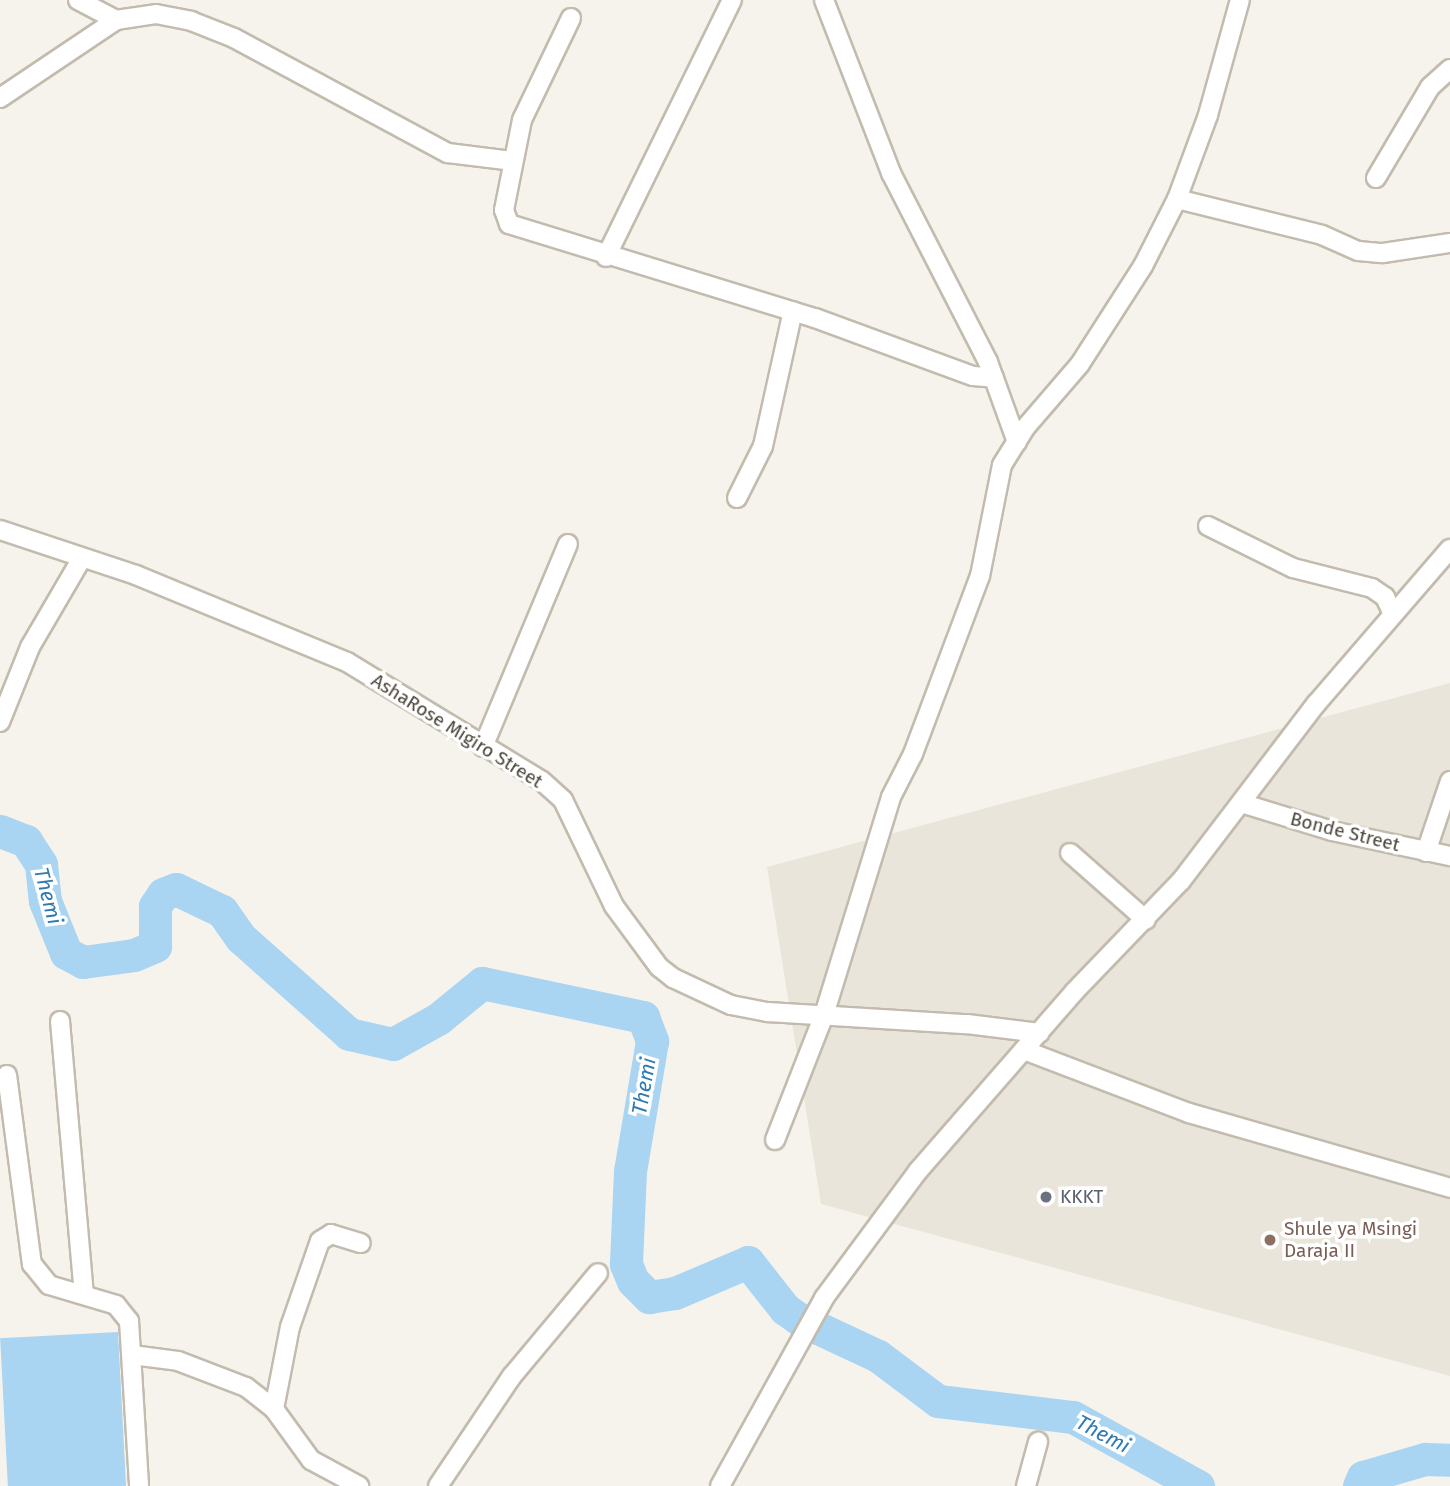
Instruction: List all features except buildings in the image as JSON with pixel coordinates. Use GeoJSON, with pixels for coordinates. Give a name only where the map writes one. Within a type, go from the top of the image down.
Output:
{"type":"FeatureCollection","features":[{"type":"Feature","properties":{"kind":"street"},"geometry":{"type":"LineString","coordinates":[[78,0],[116,20]]}},
{"type":"Feature","properties":{"kind":"street"},"geometry":{"type":"LineString","coordinates":[[606,257],[732,0]]}},
{"type":"Feature","properties":{"kind":"street"},"geometry":{"type":"LineString","coordinates":[[824,0],[891,173],[994,378],[1017,442]]}},
{"type":"Feature","properties":{"kind":"street"},"geometry":{"type":"LineString","coordinates":[[775,1140],[824,1015],[891,797],[913,754],[980,576],[1003,465],[1017,442],[1080,363],[1143,266],[1177,199],[1208,115],[1240,0]]}},
{"type":"Feature","properties":{"kind":"street"},"geometry":{"type":"LineString","coordinates":[[0,98],[135,8],[191,21],[234,38],[448,153],[512,161]]}},
{"type":"Feature","properties":{"kind":"street"},"geometry":{"type":"LineString","coordinates":[[571,19],[522,120],[504,209],[509,224],[606,257],[793,311],[973,376],[994,378]]}},
{"type":"Feature","properties":{"kind":"street"},"geometry":{"type":"LineString","coordinates":[[1376,178],[1430,87],[1450,69]]}},
{"type":"Feature","properties":{"kind":"street"},"geometry":{"type":"LineString","coordinates":[[1177,199],[1322,235],[1358,251],[1383,253],[1450,243]]}},
{"type":"Feature","properties":{"kind":"street"},"geometry":{"type":"LineString","coordinates":[[737,498],[755,470],[763,446],[793,311]]}},
{"type":"Feature","properties":{"kind":"street"},"geometry":{"type":"LineString","coordinates":[[1209,526],[1293,568],[1372,588],[1384,597],[1393,614]]}},
{"type":"Feature","properties":{"kind":"street","name":"AshaRose Migiro Street"},"geometry":{"type":"LineString","coordinates":[[0,530],[82,558],[347,662],[542,781],[563,800],[614,906],[659,967],[731,1005],[824,1015],[967,1024],[1038,1033]]}},
{"type":"Feature","properties":{"kind":"street"},"geometry":{"type":"LineString","coordinates":[[483,747],[568,544]]}},
{"type":"Feature","properties":{"kind":"street"},"geometry":{"type":"LineString","coordinates":[[720,1486],[824,1298],[918,1171],[1038,1033],[1146,920],[1241,803],[1316,704],[1450,549]]}},
{"type":"Feature","properties":{"kind":"street"},"geometry":{"type":"LineString","coordinates":[[0,722],[30,647],[82,558]]}},
{"type":"Feature","properties":{"kind":"street"},"geometry":{"type":"LineString","coordinates":[[1426,852],[1450,781]]}},
{"type":"Feature","properties":{"kind":"street","name":"Bonde Street"},"geometry":{"type":"LineString","coordinates":[[1241,803],[1311,825],[1450,856]]}},
{"type":"Feature","properties":{"kind":"street"},"geometry":{"type":"LineString","coordinates":[[1070,853],[1146,920]]}},
{"type":"Feature","properties":{"kind":"street"},"geometry":{"type":"LineString","coordinates":[[60,1021],[84,1295]]}},
{"type":"Feature","properties":{"kind":"street"},"geometry":{"type":"LineString","coordinates":[[1024,1050],[1189,1113],[1450,1188]]}},
{"type":"Feature","properties":{"kind":"street"},"geometry":{"type":"LineString","coordinates":[[7,1075],[32,1264],[49,1285],[102,1299],[124,1312],[129,1321],[139,1486]]}},
{"type":"Feature","properties":{"kind":"street"},"geometry":{"type":"LineString","coordinates":[[274,1409],[290,1327],[320,1241],[331,1234],[361,1243]]}},
{"type":"Feature","properties":{"kind":"street"},"geometry":{"type":"LineString","coordinates":[[438,1486],[512,1376],[540,1349],[598,1273]]}},
{"type":"Feature","properties":{"kind":"street"},"geometry":{"type":"LineString","coordinates":[[132,1355],[178,1361],[246,1387],[274,1409],[311,1460],[359,1486]]}},
{"type":"Feature","properties":{"kind":"street"},"geometry":{"type":"LineString","coordinates":[[1026,1486],[1038,1442]]}},
{"type":"Feature","properties":{"kind":"shaded area"},"geometry":{"type":"Polygon","coordinates":[[[1450,683],[1450,1376],[821,1204],[767,867],[1450,683]]]}},
{"type":"Feature","properties":{"kind":"water"},"geometry":{"type":"Polygon","coordinates":[[[118,1332],[126,1486],[8,1486],[0,1338],[118,1332]]]}},
{"type":"Feature","properties":{"kind":"waterway","name":"Themi"},"geometry":{"type":"LineString","coordinates":[[0,831],[26,841],[41,864],[45,901],[66,953],[83,962],[134,955],[155,946],[155,906],[163,894],[176,889],[222,911],[241,938],[349,1034],[393,1044],[438,1019],[482,983],[643,1017],[652,1041],[630,1171],[626,1264],[633,1281],[649,1297],[675,1293],[748,1262],[785,1309],[801,1320],[878,1356],[938,1401],[1073,1417],[1198,1486]]}},
{"type":"Feature","properties":{"kind":"waterway","name":"Themi"},"geometry":{"type":"LineString","coordinates":[[1359,1486],[1363,1477],[1425,1459],[1450,1460]]}},
{"type":"Feature","properties":{"kind":"place","name":"KKKT"},"geometry":{"type":"Point","coordinates":[1046,1197]}},
{"type":"Feature","properties":{"kind":"place","name":"Shule ya Msingi Daraja II"},"geometry":{"type":"Point","coordinates":[1270,1240]}}]}
